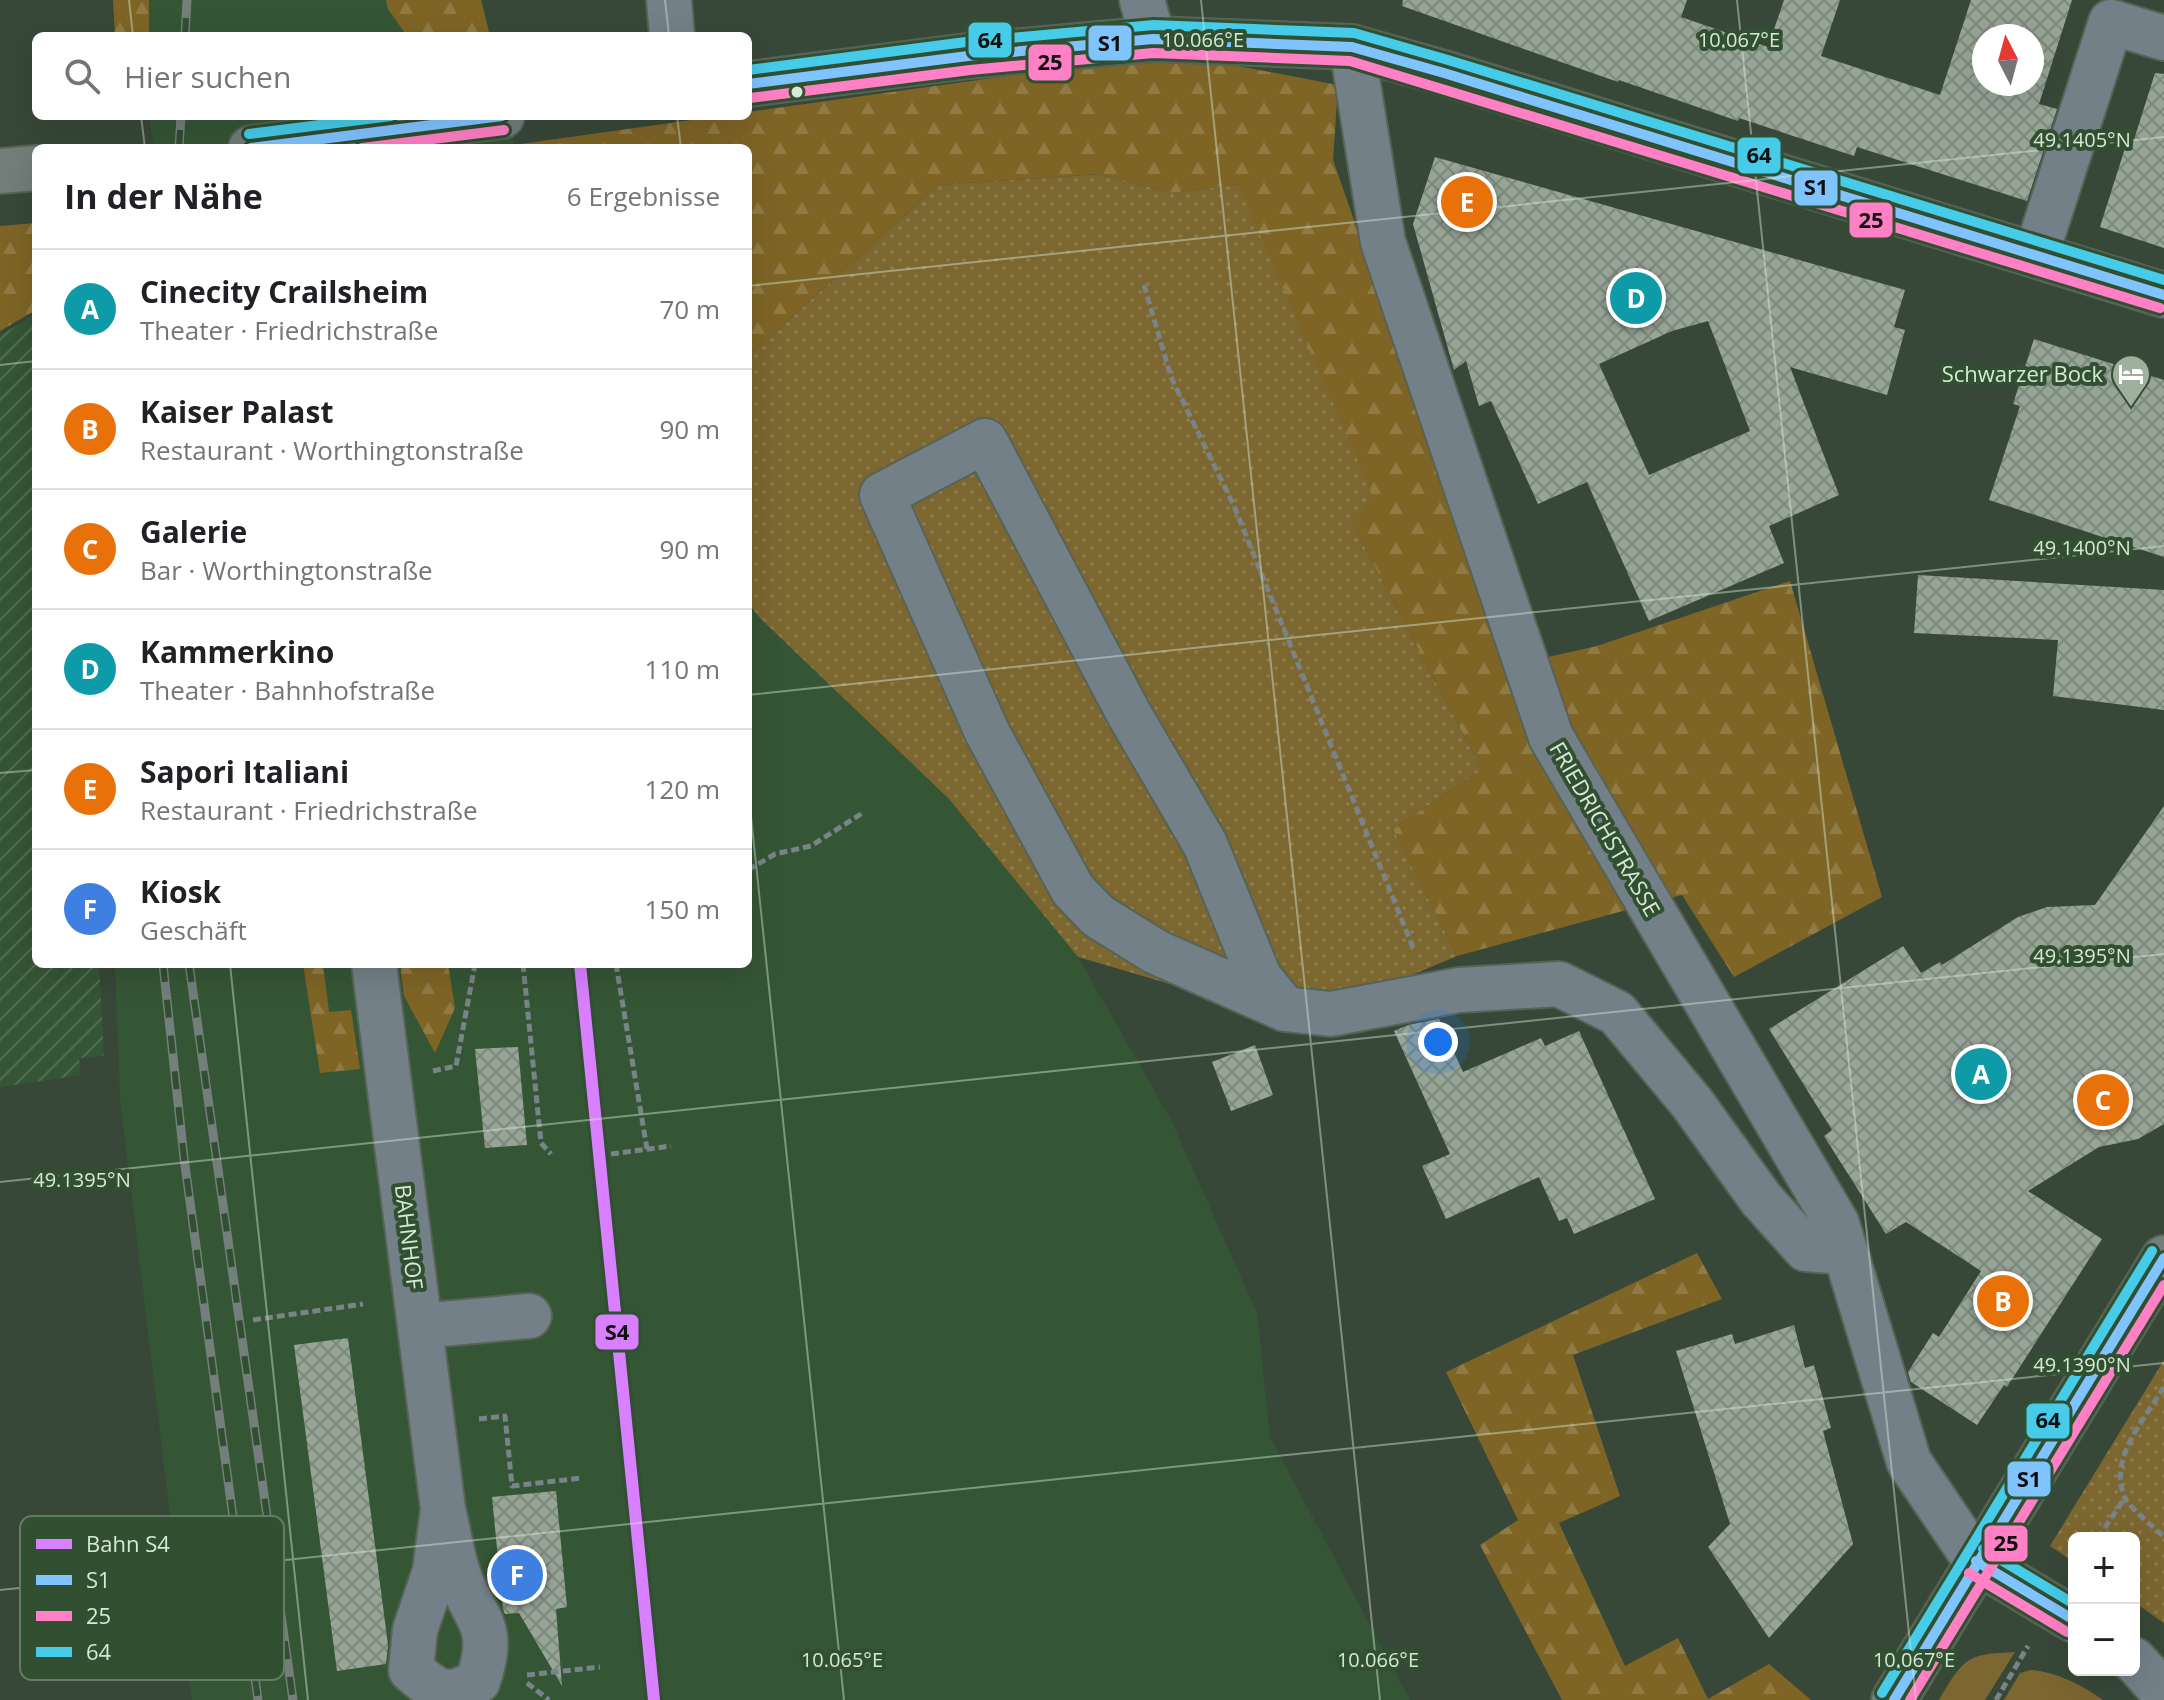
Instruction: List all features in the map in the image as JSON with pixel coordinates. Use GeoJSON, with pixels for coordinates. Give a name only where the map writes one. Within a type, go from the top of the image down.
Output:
{"type":"FeatureCollection","features":[{"type":"Feature","properties":{"kind":"main road"},"geometry":{"type":"LineString","coordinates":[[752,83],[968,56],[1147,19],[1352,47],[2164,295]]}},
{"type":"Feature","properties":{"kind":"main road"},"geometry":{"type":"LineString","coordinates":[[286,144],[471,120]]}},
{"type":"Feature","properties":{"kind":"main road"},"geometry":{"type":"LineString","coordinates":[[0,171],[32,168]]}},
{"type":"Feature","properties":{"kind":"main road"},"geometry":{"type":"LineString","coordinates":[[1894,1700],[1976,1561],[2164,1258]]}},
{"type":"Feature","properties":{"kind":"street"},"geometry":{"type":"LineString","coordinates":[[669,0],[672,32]]}},
{"type":"Feature","properties":{"kind":"street"},"geometry":{"type":"LineString","coordinates":[[2036,255],[2111,22],[2164,38]]}},
{"type":"Feature","properties":{"kind":"street","name":"FRIEDRICHSTRASSE"},"geometry":{"type":"LineString","coordinates":[[1352,47],[1383,242],[1551,737],[1837,1224],[1909,1462],[1976,1561]]}},
{"type":"Feature","properties":{"kind":"street"},"geometry":{"type":"LineString","coordinates":[[1285,1009],[1259,977],[1205,844],[1129,714],[985,441],[882,495],[987,732],[1073,890],[1098,916],[1156,952],[1285,1009],[1331,1014],[1459,990],[1559,984],[1617,1013],[1692,1103],[1761,1199],[1806,1249],[1845,1252]]}},
{"type":"Feature","properties":{"kind":"street","name":"BAHNHOF"},"geometry":{"type":"LineString","coordinates":[[374,968],[443,1509]]}},
{"type":"Feature","properties":{"kind":"street"},"geometry":{"type":"LineString","coordinates":[[420,1326],[529,1316]]}},
{"type":"Feature","properties":{"kind":"street"},"geometry":{"type":"LineString","coordinates":[[443,1509],[457,1572],[486,1633],[487,1656],[478,1681],[459,1693],[402,1685],[415,1630],[435,1571],[443,1509]]}},
{"type":"Feature","properties":{"kind":"street"},"geometry":{"type":"LineString","coordinates":[[1976,1561],[2068,1616]]}},
{"type":"Feature","properties":{"kind":"street"},"geometry":{"type":"LineString","coordinates":[[2140,1667],[2164,1693]]}},
{"type":"Feature","properties":{"kind":"path"},"geometry":{"type":"LineString","coordinates":[[1144,285],[1171,377],[1234,506],[1432,995]]}},
{"type":"Feature","properties":{"kind":"path"},"geometry":{"type":"LineString","coordinates":[[752,868],[775,854],[811,846],[864,812]]}},
{"type":"Feature","properties":{"kind":"path"},"geometry":{"type":"LineString","coordinates":[[388,1079],[456,1066],[474,968]]}},
{"type":"Feature","properties":{"kind":"path"},"geometry":{"type":"LineString","coordinates":[[523,968],[541,1143],[551,1154]]}},
{"type":"Feature","properties":{"kind":"path"},"geometry":{"type":"LineString","coordinates":[[617,968],[647,1149]]}},
{"type":"Feature","properties":{"kind":"path"},"geometry":{"type":"LineString","coordinates":[[611,1154],[671,1146]]}},
{"type":"Feature","properties":{"kind":"path"},"geometry":{"type":"LineString","coordinates":[[253,1320],[363,1304]]}},
{"type":"Feature","properties":{"kind":"path"},"geometry":{"type":"LineString","coordinates":[[2164,1387],[2122,1455],[2121,1476],[2125,1498],[2164,1537]]}},
{"type":"Feature","properties":{"kind":"path"},"geometry":{"type":"LineString","coordinates":[[505,1416],[512,1486],[582,1478]]}},
{"type":"Feature","properties":{"kind":"path"},"geometry":{"type":"LineString","coordinates":[[2102,1532],[2125,1498]]}},
{"type":"Feature","properties":{"kind":"path"},"geometry":{"type":"LineString","coordinates":[[518,1676],[600,1667]]}},
{"type":"Feature","properties":{"kind":"shaded area"},"geometry":{"type":"Polygon","coordinates":[[[149,0],[482,0],[489,32],[149,32],[149,0]]]}},
{"type":"Feature","properties":{"kind":"shaded area"},"geometry":{"type":"Polygon","coordinates":[[[150,120],[509,120],[515,144],[153,144],[150,120]]]}},
{"type":"Feature","properties":{"kind":"shaded area"},"geometry":{"type":"Polygon","coordinates":[[[1100,174],[1172,193],[1238,184],[1372,494],[1353,525],[1482,770],[1393,829],[1457,956],[1336,1007],[1273,1014],[1078,957],[949,799],[752,608],[752,353],[938,185],[1100,174]]]}},
{"type":"Feature","properties":{"kind":"shaded area"},"geometry":{"type":"Polygon","coordinates":[[[32,316],[32,968],[99,968],[104,1056],[79,1058],[81,1075],[0,1087],[0,336],[32,316]]]}},
{"type":"Feature","properties":{"kind":"shaded area"},"geometry":{"type":"Polygon","coordinates":[[[752,608],[949,799],[1078,957],[1170,1118],[1257,1313],[1270,1437],[1410,1700],[192,1700],[190,1680],[284,1680],[284,1516],[170,1516],[120,1097],[115,968],[752,968],[752,608]]]}},
{"type":"Feature","properties":{"kind":"shaded area"},"geometry":{"type":"Polygon","coordinates":[[[2164,1360],[2164,1623],[2140,1606],[2140,1532],[2068,1532],[2068,1558],[2050,1546],[2164,1360]]]}},
{"type":"Feature","properties":{"kind":"shaded area"},"geometry":{"type":"Polygon","coordinates":[[[2015,1652],[1985,1700],[1939,1700],[1968,1661],[1986,1654],[2015,1652]]]}},
{"type":"Feature","properties":{"kind":"shaded area"},"geometry":{"type":"Polygon","coordinates":[[[2031,1670],[2068,1680],[2103,1700],[2004,1700],[2020,1673],[2031,1670]]]}},
{"type":"Feature","properties":{"kind":"green space"},"geometry":{"type":"Polygon","coordinates":[[[113,0],[149,0],[149,32],[115,32],[113,0]]]}},
{"type":"Feature","properties":{"kind":"green space"},"geometry":{"type":"Polygon","coordinates":[[[386,0],[481,0],[489,32],[404,32],[388,9],[386,0]]]}},
{"type":"Feature","properties":{"kind":"green space"},"geometry":{"type":"Polygon","coordinates":[[[1206,60],[1338,85],[1333,160],[1509,666],[1597,646],[1790,581],[1882,897],[1734,977],[1682,895],[1457,956],[1393,829],[1482,770],[1353,525],[1238,184],[1172,193],[1100,174],[938,185],[752,353],[752,144],[520,144],[692,120],[752,120],[752,111],[1064,68],[1206,60]]]}},
{"type":"Feature","properties":{"kind":"green space"},"geometry":{"type":"Polygon","coordinates":[[[32,223],[32,312],[0,331],[0,226],[32,223]]]}},
{"type":"Feature","properties":{"kind":"green space"},"geometry":{"type":"Polygon","coordinates":[[[304,968],[324,968],[329,1012],[351,1010],[360,1069],[320,1073],[304,968]]]}},
{"type":"Feature","properties":{"kind":"green space"},"geometry":{"type":"Polygon","coordinates":[[[400,968],[449,968],[455,1008],[435,1053],[404,996],[400,968]]]}},
{"type":"Feature","properties":{"kind":"green space"},"geometry":{"type":"Polygon","coordinates":[[[1697,1253],[1722,1299],[1573,1355],[1620,1496],[1559,1523],[1625,1666],[1678,1638],[1708,1699],[1769,1664],[1811,1700],[1562,1700],[1480,1545],[1518,1520],[1446,1372],[1697,1253]]]}},
{"type":"Feature","properties":{"kind":"building"},"geometry":{"type":"Polygon","coordinates":[[[1403,0],[1687,0],[1681,17],[1768,47],[1784,0],[1840,0],[1821,56],[1940,95],[1971,0],[2072,0],[2044,88],[2044,24],[1972,24],[1972,96],[2042,96],[2039,104],[2057,109],[2027,201],[1857,147],[1854,156],[1618,82],[1402,6],[1403,0]]]}},
{"type":"Feature","properties":{"kind":"building"},"geometry":{"type":"Polygon","coordinates":[[[2155,73],[2164,74],[2164,248],[2100,227],[2126,145],[2132,146],[2155,73]]]}},
{"type":"Feature","properties":{"kind":"building"},"geometry":{"type":"Polygon","coordinates":[[[1435,157],[1905,290],[1894,327],[1905,330],[1887,395],[1790,367],[1839,495],[1769,526],[1784,563],[1649,621],[1587,482],[1538,504],[1491,401],[1479,406],[1466,361],[1454,370],[1413,224],[1435,157]],[[1708,321],[1672,331],[1599,364],[1649,475],[1750,431],[1708,321]]]}},
{"type":"Feature","properties":{"kind":"building"},"geometry":{"type":"Polygon","coordinates":[[[2034,339],[2164,380],[2164,557],[1989,500],[2020,406],[2013,404],[2034,339]]]}},
{"type":"Feature","properties":{"kind":"building"},"geometry":{"type":"Polygon","coordinates":[[[1918,575],[2164,590],[2164,710],[2053,696],[2058,640],[1914,633],[1918,575]]]}},
{"type":"Feature","properties":{"kind":"building"},"geometry":{"type":"Polygon","coordinates":[[[2164,806],[2164,1124],[2138,1139],[2099,1147],[2028,1191],[2102,1239],[2007,1387],[2004,1385],[1977,1425],[1911,1382],[1908,1372],[1933,1333],[1939,1337],[1981,1271],[1906,1222],[1886,1234],[1824,1136],[1832,1130],[1769,1029],[1903,946],[1921,973],[1940,962],[1942,965],[2018,917],[2047,907],[2095,905],[2164,806]]]}},
{"type":"Feature","properties":{"kind":"building"},"geometry":{"type":"Polygon","coordinates":[[[1439,1019],[1463,1072],[1541,1038],[1545,1046],[1579,1031],[1655,1199],[1574,1234],[1567,1218],[1559,1221],[1539,1177],[1446,1219],[1422,1166],[1450,1154],[1394,1031],[1439,1019]]]}},
{"type":"Feature","properties":{"kind":"building"},"geometry":{"type":"Polygon","coordinates":[[[1255,1045],[1273,1095],[1231,1111],[1212,1062],[1255,1045]]]}},
{"type":"Feature","properties":{"kind":"building"},"geometry":{"type":"Polygon","coordinates":[[[518,1047],[527,1145],[485,1148],[475,1049],[518,1047]]]}},
{"type":"Feature","properties":{"kind":"building"},"geometry":{"type":"Polygon","coordinates":[[[1794,1325],[1805,1368],[1814,1365],[1831,1428],[1823,1431],[1853,1544],[1769,1638],[1708,1547],[1730,1524],[1676,1351],[1732,1334],[1735,1344],[1794,1325]]]}},
{"type":"Feature","properties":{"kind":"building"},"geometry":{"type":"Polygon","coordinates":[[[348,1338],[388,1645],[386,1664],[337,1671],[294,1345],[348,1338]]]}},
{"type":"Feature","properties":{"kind":"building"},"geometry":{"type":"Polygon","coordinates":[[[556,1491],[567,1607],[556,1609],[562,1686],[519,1613],[505,1614],[503,1609],[492,1497],[556,1491]]]}},
{"type":"Feature","properties":{"kind":"railway"},"geometry":{"type":"LineString","coordinates":[[185,32],[187,0]]}},
{"type":"Feature","properties":{"kind":"railway"},"geometry":{"type":"LineString","coordinates":[[179,144],[181,120]]}},
{"type":"Feature","properties":{"kind":"railway"},"geometry":{"type":"LineString","coordinates":[[163,968],[184,1158],[233,1516]]}},
{"type":"Feature","properties":{"kind":"railway"},"geometry":{"type":"LineString","coordinates":[[190,968],[267,1516]]}},
{"type":"Feature","properties":{"kind":"railway"},"geometry":{"type":"LineString","coordinates":[[284,1636],[293,1700]]}},
{"type":"Feature","properties":{"kind":"railway"},"geometry":{"type":"LineString","coordinates":[[255,1680],[258,1700]]}},
{"type":"Feature","properties":{"kind":"rail line","name":"S4"},"geometry":{"type":"LineString","coordinates":[[580,968],[654,1700]]}},
{"type":"Feature","properties":{"kind":"transit line","name":"64"},"geometry":{"type":"LineString","coordinates":[[752,69],[966,42],[1154,25],[1354,33],[2164,280]]}},
{"type":"Feature","properties":{"kind":"transit line","name":"S1"},"geometry":{"type":"LineString","coordinates":[[752,83],[968,56],[1153,39],[1352,47],[2164,295]]}},
{"type":"Feature","properties":{"kind":"transit line","name":"25"},"geometry":{"type":"LineString","coordinates":[[752,98],[970,70],[1153,53],[1350,61],[2160,308]]}},
{"type":"Feature","properties":{"kind":"transit line","name":"64"},"geometry":{"type":"LineString","coordinates":[[249,134],[359,120]]}},
{"type":"Feature","properties":{"kind":"transit line","name":"S1"},"geometry":{"type":"LineString","coordinates":[[282,144],[471,120]]}},
{"type":"Feature","properties":{"kind":"transit line","name":"25"},"geometry":{"type":"LineString","coordinates":[[394,144],[504,130]]}},
{"type":"Feature","properties":{"kind":"transit line","name":"64"},"geometry":{"type":"LineString","coordinates":[[1882,1693],[2152,1251]]}},
{"type":"Feature","properties":{"kind":"transit line","name":"S1"},"geometry":{"type":"LineString","coordinates":[[1894,1700],[2164,1258]]}},
{"type":"Feature","properties":{"kind":"transit line","name":"25"},"geometry":{"type":"LineString","coordinates":[[1910,1700],[2164,1285]]}},
{"type":"Feature","properties":{"kind":"transit line","name":"64"},"geometry":{"type":"LineString","coordinates":[[1983,1549],[2068,1600]]}},
{"type":"Feature","properties":{"kind":"transit line","name":"S1"},"geometry":{"type":"LineString","coordinates":[[1976,1561],[2068,1616]]}},
{"type":"Feature","properties":{"kind":"transit line","name":"25"},"geometry":{"type":"LineString","coordinates":[[1969,1573],[2067,1632]]}},
{"type":"Feature","properties":{"kind":"place","name":"Sapori Italiani"},"geometry":{"type":"Point","coordinates":[1467,202]}},
{"type":"Feature","properties":{"kind":"place","name":"Kammerkino"},"geometry":{"type":"Point","coordinates":[1636,298]}},
{"type":"Feature","properties":{"kind":"place","name":"Schwarzer Bock"},"geometry":{"type":"Point","coordinates":[2131,408]}},
{"type":"Feature","properties":{"kind":"place","name":"Cinecity Crailsheim"},"geometry":{"type":"Point","coordinates":[1981,1074]}},
{"type":"Feature","properties":{"kind":"place","name":"Galerie"},"geometry":{"type":"Point","coordinates":[2103,1100]}},
{"type":"Feature","properties":{"kind":"place","name":"Kaiser Palast"},"geometry":{"type":"Point","coordinates":[2003,1301]}},
{"type":"Feature","properties":{"kind":"place","name":"Kiosk"},"geometry":{"type":"Point","coordinates":[517,1575]}}]}
